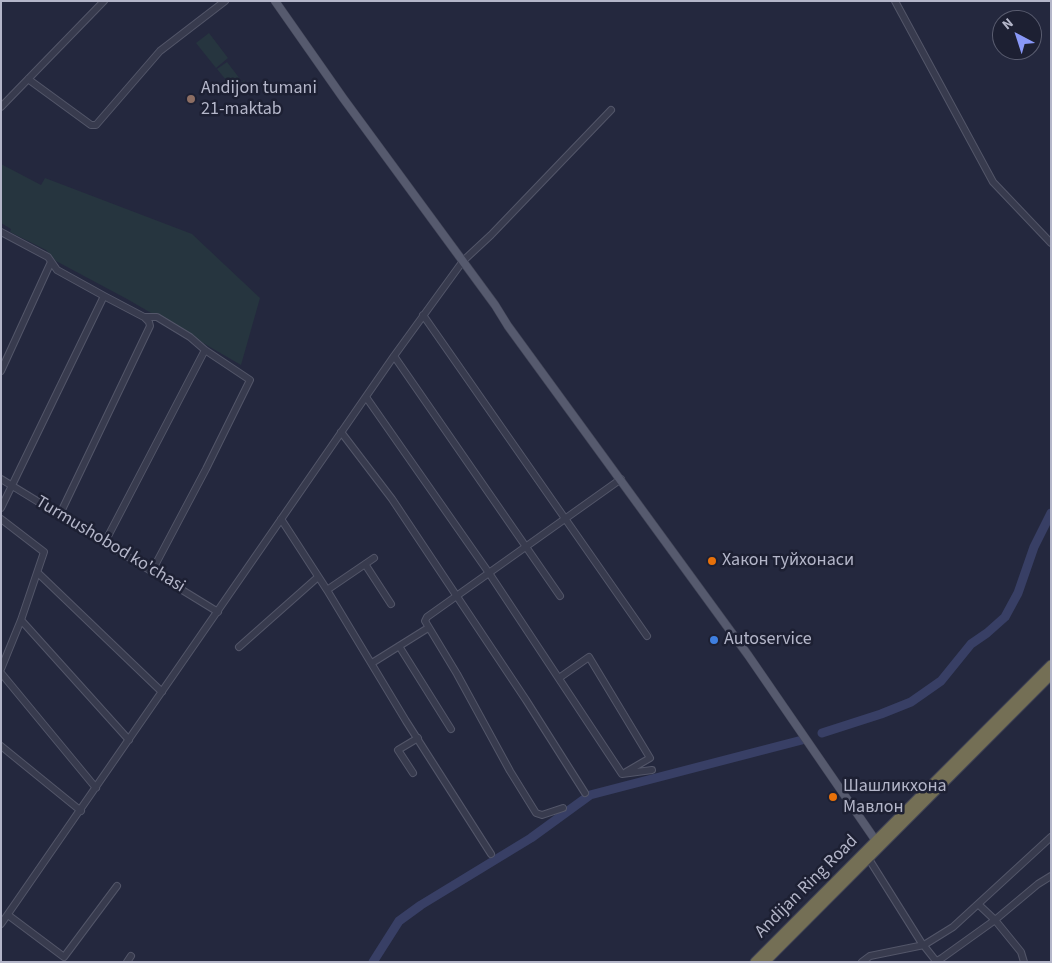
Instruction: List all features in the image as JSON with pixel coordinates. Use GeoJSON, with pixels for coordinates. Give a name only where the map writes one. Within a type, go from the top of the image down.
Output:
{"type":"FeatureCollection","features":[{"type":"Feature","properties":{"kind":"highway","name":"Andijan Ring Road"},"geometry":{"type":"LineString","coordinates":[[765,962],[1051,665]]}},
{"type":"Feature","properties":{"kind":"highway","name":"Andijan Ring Road"},"geometry":{"type":"LineString","coordinates":[[878,843],[1051,675]]}},
{"type":"Feature","properties":{"kind":"highway","name":"Andijan Ring Road"},"geometry":{"type":"LineString","coordinates":[[755,962],[867,855]]}},
{"type":"Feature","properties":{"kind":"main road"},"geometry":{"type":"LineString","coordinates":[[275,1],[343,98],[748,655],[878,843]]}},
{"type":"Feature","properties":{"kind":"street"},"geometry":{"type":"LineString","coordinates":[[1,107],[104,1]]}},
{"type":"Feature","properties":{"kind":"street"},"geometry":{"type":"LineString","coordinates":[[28,79],[91,125],[96,125],[160,50],[225,1]]}},
{"type":"Feature","properties":{"kind":"street"},"geometry":{"type":"LineString","coordinates":[[895,1],[993,182],[1051,243]]}},
{"type":"Feature","properties":{"kind":"street"},"geometry":{"type":"LineString","coordinates":[[1,924],[341,432],[463,261],[491,235],[611,110]]}},
{"type":"Feature","properties":{"kind":"street"},"geometry":{"type":"LineString","coordinates":[[1,232],[48,257],[58,270],[144,317],[150,326],[60,514]]}},
{"type":"Feature","properties":{"kind":"street"},"geometry":{"type":"LineString","coordinates":[[1,371],[52,262]]}},
{"type":"Feature","properties":{"kind":"street"},"geometry":{"type":"LineString","coordinates":[[1,508],[104,296]]}},
{"type":"Feature","properties":{"kind":"street"},"geometry":{"type":"LineString","coordinates":[[423,316],[648,636]]}},
{"type":"Feature","properties":{"kind":"street"},"geometry":{"type":"LineString","coordinates":[[144,317],[157,318],[190,337],[205,350],[250,380],[152,572]]}},
{"type":"Feature","properties":{"kind":"street"},"geometry":{"type":"LineString","coordinates":[[106,542],[205,350]]}},
{"type":"Feature","properties":{"kind":"street"},"geometry":{"type":"LineString","coordinates":[[394,356],[560,596]]}},
{"type":"Feature","properties":{"kind":"street"},"geometry":{"type":"LineString","coordinates":[[366,397],[489,573],[623,774]]}},
{"type":"Feature","properties":{"kind":"street"},"geometry":{"type":"LineString","coordinates":[[341,432],[392,499],[585,793]]}},
{"type":"Feature","properties":{"kind":"street","name":"Turmushobod ko'chasi"},"geometry":{"type":"LineString","coordinates":[[1,479],[218,612]]}},
{"type":"Feature","properties":{"kind":"street"},"geometry":{"type":"LineString","coordinates":[[563,808],[542,815],[536,813],[425,621],[427,617],[526,546],[566,520],[621,479]]}},
{"type":"Feature","properties":{"kind":"street"},"geometry":{"type":"LineString","coordinates":[[1,519],[44,552],[21,620],[1,668]]}},
{"type":"Feature","properties":{"kind":"street"},"geometry":{"type":"LineString","coordinates":[[281,519],[491,854]]}},
{"type":"Feature","properties":{"kind":"street"},"geometry":{"type":"LineString","coordinates":[[327,590],[374,558]]}},
{"type":"Feature","properties":{"kind":"street"},"geometry":{"type":"LineString","coordinates":[[365,564],[391,604]]}},
{"type":"Feature","properties":{"kind":"street"},"geometry":{"type":"LineString","coordinates":[[38,573],[162,692]]}},
{"type":"Feature","properties":{"kind":"street"},"geometry":{"type":"LineString","coordinates":[[239,647],[318,577]]}},
{"type":"Feature","properties":{"kind":"street"},"geometry":{"type":"LineString","coordinates":[[21,620],[129,740]]}},
{"type":"Feature","properties":{"kind":"street"},"geometry":{"type":"LineString","coordinates":[[372,663],[428,628]]}},
{"type":"Feature","properties":{"kind":"street"},"geometry":{"type":"LineString","coordinates":[[399,646],[452,729]]}},
{"type":"Feature","properties":{"kind":"street"},"geometry":{"type":"LineString","coordinates":[[559,678],[589,657],[650,758],[623,774]]}},
{"type":"Feature","properties":{"kind":"street"},"geometry":{"type":"LineString","coordinates":[[1,673],[96,788]]}},
{"type":"Feature","properties":{"kind":"street"},"geometry":{"type":"LineString","coordinates":[[413,773],[398,750],[418,738]]}},
{"type":"Feature","properties":{"kind":"street"},"geometry":{"type":"LineString","coordinates":[[1,746],[80,811]]}},
{"type":"Feature","properties":{"kind":"street"},"geometry":{"type":"LineString","coordinates":[[623,774],[652,770]]}},
{"type":"Feature","properties":{"kind":"street"},"geometry":{"type":"LineString","coordinates":[[862,962],[870,956],[924,945],[953,927],[1051,838]]}},
{"type":"Feature","properties":{"kind":"street"},"geometry":{"type":"LineString","coordinates":[[867,855],[924,945],[939,961],[996,920],[1038,884],[1051,876]]}},
{"type":"Feature","properties":{"kind":"street"},"geometry":{"type":"LineString","coordinates":[[64,957],[117,886]]}},
{"type":"Feature","properties":{"kind":"street"},"geometry":{"type":"LineString","coordinates":[[979,905],[996,920],[1021,952],[1024,962]]}},
{"type":"Feature","properties":{"kind":"street"},"geometry":{"type":"LineString","coordinates":[[8,915],[71,962]]}},
{"type":"Feature","properties":{"kind":"shaded area"},"geometry":{"type":"Polygon","coordinates":[[[209,33],[228,58],[216,68],[196,43],[209,33]]]}},
{"type":"Feature","properties":{"kind":"shaded area"},"geometry":{"type":"Polygon","coordinates":[[[227,62],[240,79],[231,86],[217,69],[227,62]]]}},
{"type":"Feature","properties":{"kind":"shaded area"},"geometry":{"type":"Polygon","coordinates":[[[244,80],[249,87],[238,96],[232,90],[244,80]]]}},
{"type":"Feature","properties":{"kind":"shaded area"},"geometry":{"type":"Polygon","coordinates":[[[1,164],[41,185],[45,178],[192,234],[260,298],[241,365],[127,299],[56,261],[46,250],[10,232],[11,229],[1,223],[1,164]]]}},
{"type":"Feature","properties":{"kind":"waterway"},"geometry":{"type":"LineString","coordinates":[[822,733],[911,702],[941,681],[971,644],[1005,617],[1018,593],[1034,547],[1051,513]]}},
{"type":"Feature","properties":{"kind":"waterway"},"geometry":{"type":"LineString","coordinates":[[373,962],[399,921],[421,905],[531,838],[590,795],[802,740]]}},
{"type":"Feature","properties":{"kind":"place","name":"Andijon tumani 21-maktab"},"geometry":{"type":"Point","coordinates":[191,99]}},
{"type":"Feature","properties":{"kind":"place","name":"Хакон туйхонаси"},"geometry":{"type":"Point","coordinates":[712,561]}},
{"type":"Feature","properties":{"kind":"place","name":"Autoservice"},"geometry":{"type":"Point","coordinates":[714,640]}},
{"type":"Feature","properties":{"kind":"place","name":"Шашликхона Мавлон"},"geometry":{"type":"Point","coordinates":[833,797]}}]}
